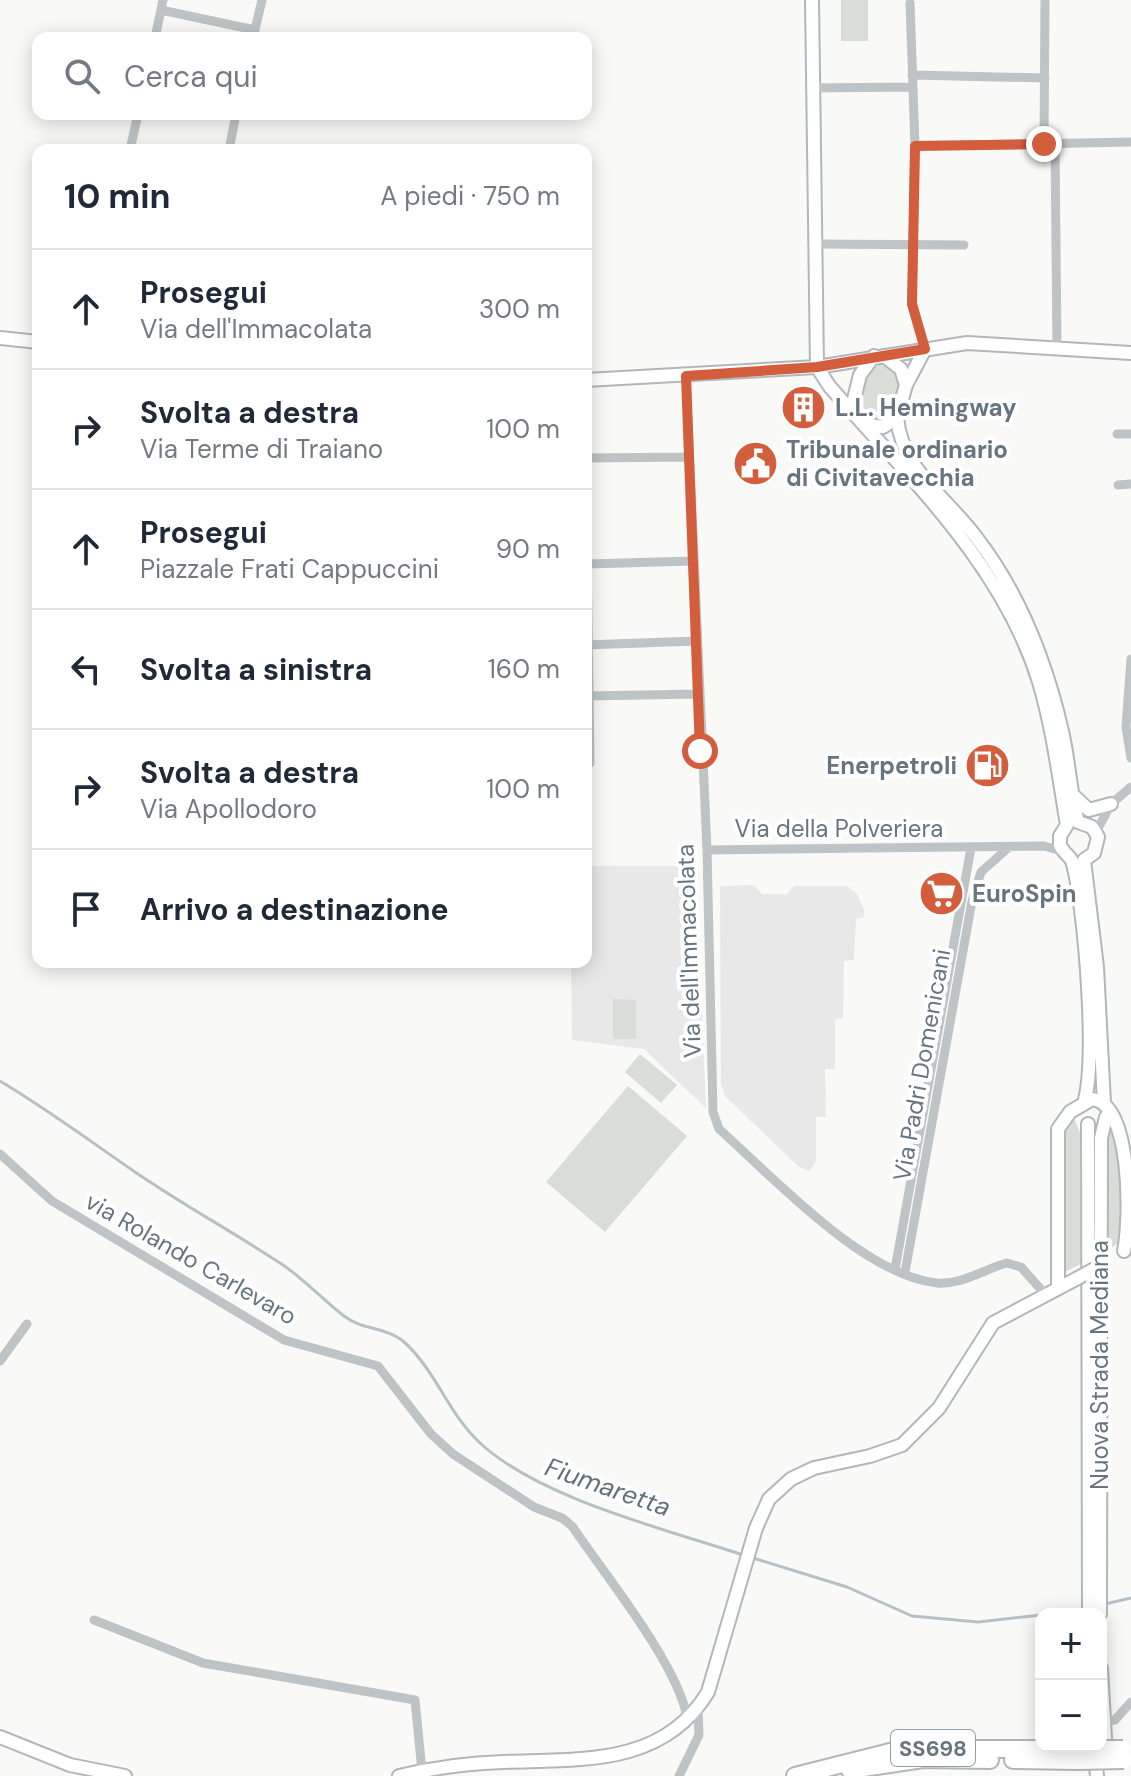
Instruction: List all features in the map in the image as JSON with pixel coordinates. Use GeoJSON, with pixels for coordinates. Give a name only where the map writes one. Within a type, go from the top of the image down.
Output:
{"type":"FeatureCollection","features":[{"type":"Feature","properties":{"kind":"highway","name":"SS698"},"geometry":{"type":"LineString","coordinates":[[795,1776],[902,1749],[1076,1755]]}},
{"type":"Feature","properties":{"kind":"highway","name":"SS698"},"geometry":{"type":"LineString","coordinates":[[829,1776],[882,1763],[923,1759],[1127,1754]]}},
{"type":"Feature","properties":{"kind":"street"},"geometry":{"type":"LineString","coordinates":[[254,32],[262,0]]}},
{"type":"Feature","properties":{"kind":"street"},"geometry":{"type":"LineString","coordinates":[[812,0],[817,367],[959,536],[995,587],[1016,627],[1048,718],[1078,828],[1097,848],[1073,857]]}},
{"type":"Feature","properties":{"kind":"street"},"geometry":{"type":"LineString","coordinates":[[1044,144],[1045,0]]}},
{"type":"Feature","properties":{"kind":"street"},"geometry":{"type":"LineString","coordinates":[[910,3],[915,146],[912,304],[925,349],[906,385],[897,417],[903,450],[977,538],[1014,597],[1035,640],[1053,693],[1078,828],[1073,857],[1090,1053],[1081,1114],[1088,1124],[1101,1124],[1105,1109]]}},
{"type":"Feature","properties":{"kind":"street"},"geometry":{"type":"LineString","coordinates":[[156,32],[162,5],[248,32]]}},
{"type":"Feature","properties":{"kind":"street"},"geometry":{"type":"LineString","coordinates":[[912,75],[1045,78]]}},
{"type":"Feature","properties":{"kind":"street"},"geometry":{"type":"LineString","coordinates":[[812,88],[913,87]]}},
{"type":"Feature","properties":{"kind":"street"},"geometry":{"type":"LineString","coordinates":[[131,144],[137,120]]}},
{"type":"Feature","properties":{"kind":"street"},"geometry":{"type":"LineString","coordinates":[[230,144],[235,120]]}},
{"type":"Feature","properties":{"kind":"street"},"geometry":{"type":"LineString","coordinates":[[915,146],[1131,142]]}},
{"type":"Feature","properties":{"kind":"street"},"geometry":{"type":"LineString","coordinates":[[1055,143],[1057,348]]}},
{"type":"Feature","properties":{"kind":"street"},"geometry":{"type":"LineString","coordinates":[[815,244],[964,245]]}},
{"type":"Feature","properties":{"kind":"street"},"geometry":{"type":"LineString","coordinates":[[0,338],[32,341]]}},
{"type":"Feature","properties":{"kind":"street"},"geometry":{"type":"LineString","coordinates":[[592,380],[817,367],[967,343],[1131,353]]}},
{"type":"Feature","properties":{"kind":"street"},"geometry":{"type":"LineString","coordinates":[[879,356],[901,369],[906,385]]}},
{"type":"Feature","properties":{"kind":"street"},"geometry":{"type":"LineString","coordinates":[[851,411],[860,375],[879,356]]}},
{"type":"Feature","properties":{"kind":"street","name":"Via dell'Immacolata"},"geometry":{"type":"LineString","coordinates":[[686,376],[707,850],[713,1112],[719,1129],[841,1237],[900,1270],[937,1283],[966,1280],[1007,1263],[1021,1267],[1045,1294]]}},
{"type":"Feature","properties":{"kind":"street"},"geometry":{"type":"LineString","coordinates":[[863,424],[883,427],[897,417]]}},
{"type":"Feature","properties":{"kind":"street"},"geometry":{"type":"LineString","coordinates":[[1117,434],[1131,434]]}},
{"type":"Feature","properties":{"kind":"street"},"geometry":{"type":"LineString","coordinates":[[592,458],[689,457]]}},
{"type":"Feature","properties":{"kind":"street"},"geometry":{"type":"LineString","coordinates":[[1118,485],[1131,484]]}},
{"type":"Feature","properties":{"kind":"street"},"geometry":{"type":"LineString","coordinates":[[592,564],[692,561]]}},
{"type":"Feature","properties":{"kind":"street"},"geometry":{"type":"LineString","coordinates":[[592,644],[696,641]]}},
{"type":"Feature","properties":{"kind":"street"},"geometry":{"type":"LineString","coordinates":[[1131,659],[1126,727],[1131,758]]}},
{"type":"Feature","properties":{"kind":"street"},"geometry":{"type":"LineString","coordinates":[[592,696],[698,694]]}},
{"type":"Feature","properties":{"kind":"street"},"geometry":{"type":"LineString","coordinates":[[1078,828],[1100,818],[1131,787]]}},
{"type":"Feature","properties":{"kind":"street"},"geometry":{"type":"LineString","coordinates":[[1070,790],[1078,804],[1089,810],[1111,804]]}},
{"type":"Feature","properties":{"kind":"street","name":"Via della Polveriera"},"geometry":{"type":"LineString","coordinates":[[1044,846],[1078,828]]}},
{"type":"Feature","properties":{"kind":"street","name":"Via della Polveriera"},"geometry":{"type":"LineString","coordinates":[[707,850],[1044,846],[1073,857]]}},
{"type":"Feature","properties":{"kind":"street"},"geometry":{"type":"LineString","coordinates":[[976,848],[986,866]]}},
{"type":"Feature","properties":{"kind":"street","name":"Via Padri Domenicani"},"geometry":{"type":"LineString","coordinates":[[900,1270],[969,862],[976,848]]}},
{"type":"Feature","properties":{"kind":"street"},"geometry":{"type":"LineString","coordinates":[[986,866],[1008,848]]}},
{"type":"Feature","properties":{"kind":"street","name":"Nuova Strada Mediana"},"geometry":{"type":"LineString","coordinates":[[1073,857],[1097,967],[1105,1109],[1101,1138],[1094,1584],[1090,1608]]}},
{"type":"Feature","properties":{"kind":"street"},"geometry":{"type":"LineString","coordinates":[[969,862],[986,866]]}},
{"type":"Feature","properties":{"kind":"street","name":"Via Padri Domenicani"},"geometry":{"type":"LineString","coordinates":[[900,1270],[972,901],[986,866]]}},
{"type":"Feature","properties":{"kind":"street"},"geometry":{"type":"LineString","coordinates":[[679,1776],[699,1735],[698,1708],[717,1665],[762,1511],[780,1487],[814,1468],[870,1456],[902,1445],[939,1408],[993,1323],[1107,1262],[1128,1248],[1131,1140],[1125,1126],[1092,1099],[1070,1112],[1058,1129],[1058,1288]]}},
{"type":"Feature","properties":{"kind":"street","name":"Nuova Strada Mediana"},"geometry":{"type":"LineString","coordinates":[[1088,1124],[1094,1584],[1099,1608]]}},
{"type":"Feature","properties":{"kind":"street","name":"via Rolando Carlevaro"},"geometry":{"type":"LineString","coordinates":[[0,1154],[52,1201],[284,1340],[378,1366],[431,1434],[453,1454],[534,1507],[562,1518],[572,1526],[666,1664],[684,1698],[687,1717]]}},
{"type":"Feature","properties":{"kind":"street"},"geometry":{"type":"LineString","coordinates":[[0,1361],[27,1324]]}},
{"type":"Feature","properties":{"kind":"street"},"geometry":{"type":"LineString","coordinates":[[94,1620],[203,1663],[415,1700],[422,1771]]}},
{"type":"Feature","properties":{"kind":"street"},"geometry":{"type":"LineString","coordinates":[[1107,1721],[1115,1720],[1131,1702]]}},
{"type":"Feature","properties":{"kind":"street"},"geometry":{"type":"LineString","coordinates":[[399,1776],[501,1762],[611,1757],[655,1743],[698,1708]]}},
{"type":"Feature","properties":{"kind":"street"},"geometry":{"type":"LineString","coordinates":[[0,1737],[70,1765],[125,1776]]}},
{"type":"Feature","properties":{"kind":"shaded area"},"geometry":{"type":"Polygon","coordinates":[[[841,0],[868,0],[868,41],[841,41],[841,0]]]}},
{"type":"Feature","properties":{"kind":"shaded area"},"geometry":{"type":"Polygon","coordinates":[[[879,365],[890,366],[900,377],[900,391],[890,416],[872,424],[857,409],[857,403],[865,378],[879,365]]]}},
{"type":"Feature","properties":{"kind":"shaded area"},"geometry":{"type":"Polygon","coordinates":[[[592,866],[696,866],[706,1108],[644,1049],[572,1040],[571,968],[592,968],[592,866]]]}},
{"type":"Feature","properties":{"kind":"shaded area"},"geometry":{"type":"Polygon","coordinates":[[[754,885],[762,894],[787,894],[794,886],[847,886],[857,894],[864,910],[864,917],[856,919],[854,960],[844,961],[843,1018],[835,1019],[835,1069],[825,1069],[826,1117],[816,1117],[816,1162],[809,1171],[799,1167],[725,1096],[721,1084],[720,886],[754,885]]]}},
{"type":"Feature","properties":{"kind":"shaded area"},"geometry":{"type":"Polygon","coordinates":[[[613,999],[636,1000],[636,1039],[613,1039],[613,999]]]}},
{"type":"Feature","properties":{"kind":"shaded area"},"geometry":{"type":"Polygon","coordinates":[[[640,1054],[677,1085],[661,1103],[625,1072],[640,1054]]]}},
{"type":"Feature","properties":{"kind":"shaded area"},"geometry":{"type":"Polygon","coordinates":[[[628,1086],[687,1136],[605,1232],[546,1182],[628,1086]]]}},
{"type":"Feature","properties":{"kind":"shaded area"},"geometry":{"type":"Polygon","coordinates":[[[1073,1115],[1080,1133],[1081,1264],[1065,1272],[1060,1146],[1073,1115]]]}},
{"type":"Feature","properties":{"kind":"shaded area"},"geometry":{"type":"Polygon","coordinates":[[[1110,1116],[1125,1140],[1120,1242],[1103,1253],[1103,1138],[1110,1116]]]}},
{"type":"Feature","properties":{"kind":"waterway","name":"Fiumaretta"},"geometry":{"type":"LineString","coordinates":[[0,1081],[153,1184],[283,1265],[351,1321],[389,1333],[403,1341],[424,1365],[468,1430],[504,1462],[568,1496],[743,1555]]}},
{"type":"Feature","properties":{"kind":"waterway","name":"Fiumaretta"},"geometry":{"type":"LineString","coordinates":[[750,1557],[847,1587],[912,1616],[978,1622],[1035,1616]]}},
{"type":"Feature","properties":{"kind":"waterway","name":"Fiumaretta"},"geometry":{"type":"LineString","coordinates":[[1105,1604],[1131,1598]]}},
{"type":"Feature","properties":{"kind":"place","name":"L.L. Hemingway"},"geometry":{"type":"Point","coordinates":[804,408]}},
{"type":"Feature","properties":{"kind":"place","name":"Tribunale ordinario di Civitavecchia"},"geometry":{"type":"Point","coordinates":[755,464]}},
{"type":"Feature","properties":{"kind":"place","name":"Enerpetroli"},"geometry":{"type":"Point","coordinates":[988,766]}},
{"type":"Feature","properties":{"kind":"place","name":"EuroSpin"},"geometry":{"type":"Point","coordinates":[941,894]}},
{"type":"Feature","properties":{"kind":"route"},"geometry":{"type":"LineString","coordinates":[[700,751],[686,376],[817,367],[925,349],[912,304],[915,146],[1044,144]]}}]}
